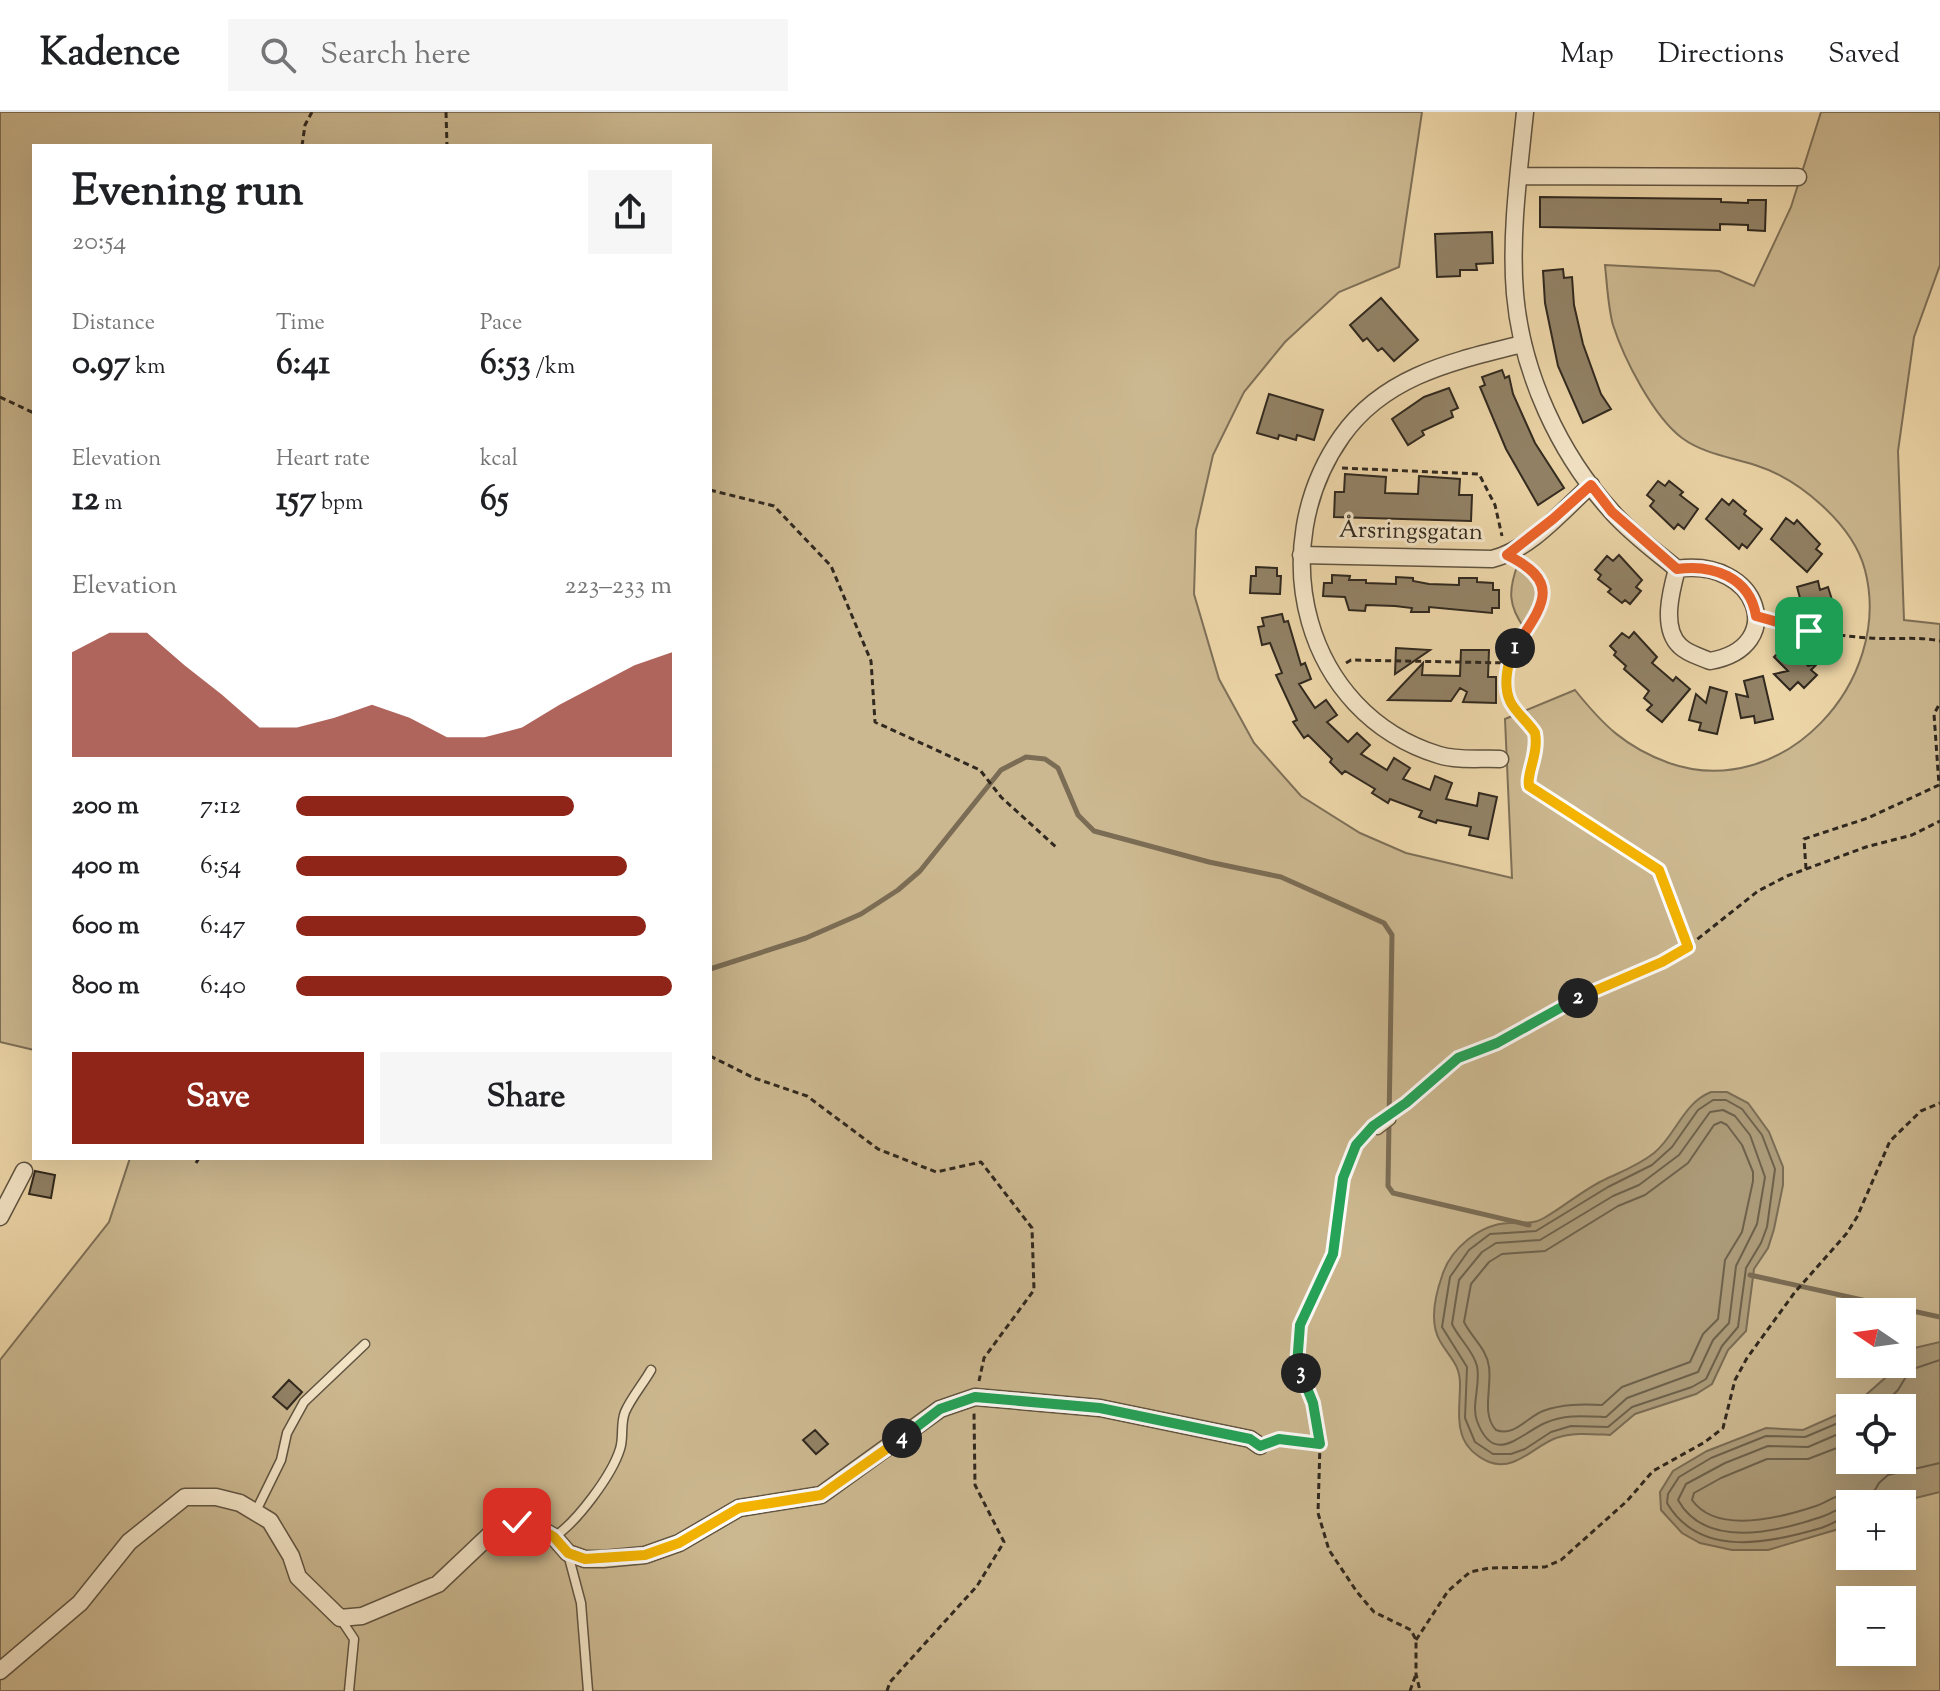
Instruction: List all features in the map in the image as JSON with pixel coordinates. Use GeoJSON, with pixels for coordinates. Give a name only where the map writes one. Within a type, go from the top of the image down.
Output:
{"type":"FeatureCollection","features":[{"type":"Feature","properties":{"kind":"street"},"geometry":{"type":"LineString","coordinates":[[1525,112],[1515,292],[1522,344],[1547,414],[1591,485],[1629,529],[1677,569],[1696,566],[1733,578],[1746,588],[1754,603],[1756,616],[1752,635],[1740,651],[1710,661],[1681,647],[1674,637],[1670,615],[1677,569]]}},
{"type":"Feature","properties":{"kind":"street"},"geometry":{"type":"LineString","coordinates":[[1520,176],[1798,177]]}},
{"type":"Feature","properties":{"kind":"street","name":"Årsringsgatan"},"geometry":{"type":"LineString","coordinates":[[1500,759],[1440,755],[1380,726],[1338,683],[1315,644],[1304,600],[1301,555],[1306,516],[1324,467],[1343,434],[1375,403],[1411,377],[1448,363],[1522,344]]}},
{"type":"Feature","properties":{"kind":"street","name":"Årsringsgatan"},"geometry":{"type":"LineString","coordinates":[[1301,555],[1492,559],[1507,555],[1591,485]]}},
{"type":"Feature","properties":{"kind":"street"},"geometry":{"type":"LineString","coordinates":[[0,1217],[24,1171]]}},
{"type":"Feature","properties":{"kind":"street"},"geometry":{"type":"LineString","coordinates":[[0,1671],[80,1603],[129,1542],[185,1497],[216,1497],[256,1511],[276,1528],[298,1577],[340,1618],[362,1616],[438,1584],[496,1529],[510,1523],[537,1527],[554,1537],[568,1553],[585,1559],[645,1555],[702,1531],[739,1508],[821,1495],[940,1409],[975,1397],[1100,1408],[1250,1439],[1260,1446]]}},
{"type":"Feature","properties":{"kind":"lane"},"geometry":{"type":"LineString","coordinates":[[1376,1128],[1390,1117]]}},
{"type":"Feature","properties":{"kind":"lane"},"geometry":{"type":"LineString","coordinates":[[256,1511],[281,1460],[287,1433],[304,1402],[365,1344]]}},
{"type":"Feature","properties":{"kind":"lane"},"geometry":{"type":"LineString","coordinates":[[554,1537],[568,1528],[615,1461],[622,1445],[622,1423],[626,1409],[651,1370]]}},
{"type":"Feature","properties":{"kind":"lane"},"geometry":{"type":"LineString","coordinates":[[568,1553],[581,1603],[588,1691]]}},
{"type":"Feature","properties":{"kind":"lane"},"geometry":{"type":"LineString","coordinates":[[340,1618],[354,1639],[349,1691]]}},
{"type":"Feature","properties":{"kind":"path"},"geometry":{"type":"LineString","coordinates":[[303,144],[312,112]]}},
{"type":"Feature","properties":{"kind":"path"},"geometry":{"type":"LineString","coordinates":[[446,112],[447,144]]}},
{"type":"Feature","properties":{"kind":"path"},"geometry":{"type":"LineString","coordinates":[[0,397],[32,412]]}},
{"type":"Feature","properties":{"kind":"path"},"geometry":{"type":"LineString","coordinates":[[1324,467],[1479,474],[1495,505],[1507,555],[1538,575],[1544,590],[1538,616],[1509,663],[1510,702],[1535,733],[1535,760],[1527,778],[1529,786],[1659,870],[1688,947]]}},
{"type":"Feature","properties":{"kind":"path"},"geometry":{"type":"LineString","coordinates":[[712,490],[774,506],[831,566],[871,661],[875,722],[983,773],[998,792],[1057,848]]}},
{"type":"Feature","properties":{"kind":"path"},"geometry":{"type":"LineString","coordinates":[[1756,616],[1809,631],[1940,641]]}},
{"type":"Feature","properties":{"kind":"path"},"geometry":{"type":"LineString","coordinates":[[1331,672],[1351,660],[1509,663]]}},
{"type":"Feature","properties":{"kind":"path"},"geometry":{"type":"LineString","coordinates":[[1806,869],[1804,839],[1868,818],[1939,785],[1934,714],[1940,703]]}},
{"type":"Feature","properties":{"kind":"path"},"geometry":{"type":"LineString","coordinates":[[1390,1117],[1458,1058],[1497,1043],[1599,986],[1662,962],[1688,947],[1745,898],[1806,869],[1866,847],[1912,835],[1940,821]]}},
{"type":"Feature","properties":{"kind":"path"},"geometry":{"type":"LineString","coordinates":[[712,1057],[754,1078],[807,1096],[878,1149],[936,1172],[981,1162],[1032,1228],[1034,1290],[984,1358],[975,1397],[975,1485],[1004,1542],[977,1586],[890,1682],[887,1691]]}},
{"type":"Feature","properties":{"kind":"path"},"geometry":{"type":"LineString","coordinates":[[1416,1640],[1448,1591],[1470,1572],[1489,1568],[1545,1567],[1561,1560],[1627,1501],[1653,1471],[1705,1442],[1723,1428],[1735,1380],[1747,1358],[1795,1292],[1853,1224],[1890,1141],[1921,1111],[1940,1103]]}},
{"type":"Feature","properties":{"kind":"path"},"geometry":{"type":"LineString","coordinates":[[1376,1128],[1350,1154],[1343,1178],[1333,1254],[1300,1325],[1297,1365],[1313,1403],[1320,1444],[1318,1513],[1329,1550],[1374,1612],[1411,1630],[1416,1640],[1416,1674],[1420,1691]]}},
{"type":"Feature","properties":{"kind":"path"},"geometry":{"type":"LineString","coordinates":[[1260,1446],[1279,1439],[1320,1444]]}},
{"type":"Feature","properties":{"kind":"path"},"geometry":{"type":"LineString","coordinates":[[1410,1691],[1416,1674]]}},
{"type":"Feature","properties":{"kind":"shaded area"},"geometry":{"type":"Polygon","coordinates":[[[0,112],[1422,112],[1399,267],[1339,292],[1285,342],[1244,392],[1213,455],[1196,530],[1194,594],[1219,679],[1254,743],[1301,796],[1360,833],[1406,853],[1512,878],[1505,719],[1575,690],[1616,734],[1653,757],[1711,771],[1752,765],[1789,749],[1821,723],[1846,690],[1863,653],[1870,612],[1865,570],[1859,553],[1837,520],[1806,492],[1772,472],[1708,451],[1682,438],[1650,402],[1613,325],[1605,265],[1719,271],[1754,286],[1791,207],[1821,112],[1940,112],[1940,265],[1914,337],[1898,451],[1904,620],[1940,624],[1940,1691],[0,1691],[0,1360],[109,1222],[129,1160],[712,1160],[712,144],[32,144],[32,1050],[0,1042],[0,112]]]}},
{"type":"Feature","properties":{"kind":"shaded area"},"geometry":{"type":"Polygon","coordinates":[[[1518,564],[1537,577],[1541,593],[1536,611],[1525,629],[1515,613],[1511,598],[1518,564]]]}},
{"type":"Feature","properties":{"kind":"water"},"geometry":{"type":"Polygon","coordinates":[[[1711,1092],[1727,1092],[1748,1103],[1769,1132],[1783,1167],[1783,1185],[1774,1229],[1768,1248],[1754,1269],[1746,1331],[1728,1350],[1712,1384],[1696,1394],[1635,1414],[1610,1435],[1562,1436],[1507,1464],[1489,1462],[1477,1455],[1463,1438],[1459,1418],[1458,1371],[1435,1326],[1437,1292],[1452,1256],[1468,1240],[1487,1228],[1540,1220],[1598,1183],[1643,1161],[1662,1146],[1686,1111],[1711,1092]]]}},
{"type":"Feature","properties":{"kind":"water"},"geometry":{"type":"Polygon","coordinates":[[[1940,1342],[1940,1492],[1916,1498],[1916,1490],[1836,1490],[1836,1530],[1768,1550],[1732,1550],[1700,1543],[1682,1533],[1661,1510],[1660,1492],[1673,1471],[1707,1451],[1766,1428],[1803,1430],[1836,1415],[1836,1474],[1916,1474],[1916,1394],[1867,1394],[1885,1378],[1916,1378],[1916,1348],[1940,1342]]]}},
{"type":"Feature","properties":{"kind":"building"},"geometry":{"type":"Polygon","coordinates":[[[1540,197],[1721,199],[1721,202],[1748,203],[1748,200],[1766,200],[1765,231],[1748,230],[1748,225],[1720,224],[1720,230],[1540,227],[1540,197]]]}},
{"type":"Feature","properties":{"kind":"building"},"geometry":{"type":"Polygon","coordinates":[[[1492,232],[1493,263],[1476,264],[1477,270],[1460,270],[1460,276],[1437,277],[1435,234],[1492,232]]]}},
{"type":"Feature","properties":{"kind":"building"},"geometry":{"type":"Polygon","coordinates":[[[1563,269],[1564,278],[1572,277],[1574,305],[1583,344],[1601,394],[1611,409],[1583,423],[1558,366],[1545,303],[1543,271],[1563,269]]]}},
{"type":"Feature","properties":{"kind":"building"},"geometry":{"type":"Polygon","coordinates":[[[1381,298],[1418,340],[1394,361],[1382,348],[1378,351],[1367,338],[1363,341],[1350,325],[1381,298]]]}},
{"type":"Feature","properties":{"kind":"building"},"geometry":{"type":"Polygon","coordinates":[[[1502,370],[1505,378],[1509,376],[1513,394],[1535,443],[1564,488],[1538,505],[1506,449],[1480,387],[1485,385],[1482,377],[1502,370]]]}},
{"type":"Feature","properties":{"kind":"building"},"geometry":{"type":"Polygon","coordinates":[[[1449,388],[1458,408],[1451,411],[1453,417],[1422,431],[1424,435],[1408,445],[1392,419],[1424,397],[1449,388]]]}},
{"type":"Feature","properties":{"kind":"building"},"geometry":{"type":"Polygon","coordinates":[[[1269,394],[1323,410],[1314,440],[1297,435],[1296,440],[1279,435],[1278,439],[1257,433],[1269,394]]]}},
{"type":"Feature","properties":{"kind":"building"},"geometry":{"type":"Polygon","coordinates":[[[1345,474],[1386,477],[1385,493],[1418,494],[1419,476],[1460,479],[1459,495],[1472,495],[1471,521],[1334,517],[1335,492],[1344,492],[1345,474]]]}},
{"type":"Feature","properties":{"kind":"building"},"geometry":{"type":"Polygon","coordinates":[[[1658,481],[1665,486],[1669,481],[1683,492],[1680,495],[1698,509],[1684,529],[1678,524],[1674,529],[1650,506],[1654,501],[1647,495],[1658,481]]]}},
{"type":"Feature","properties":{"kind":"building"},"geometry":{"type":"Polygon","coordinates":[[[1722,499],[1729,505],[1733,500],[1762,529],[1747,548],[1742,544],[1739,549],[1706,519],[1722,499]]]}},
{"type":"Feature","properties":{"kind":"building"},"geometry":{"type":"Polygon","coordinates":[[[1786,518],[1794,524],[1797,520],[1820,544],[1816,549],[1822,554],[1807,572],[1771,539],[1786,518]]]}},
{"type":"Feature","properties":{"kind":"building"},"geometry":{"type":"Polygon","coordinates":[[[1619,555],[1642,580],[1636,587],[1641,591],[1630,604],[1625,600],[1622,603],[1608,592],[1611,589],[1598,579],[1601,575],[1595,570],[1607,556],[1613,561],[1619,555]]]}},
{"type":"Feature","properties":{"kind":"building"},"geometry":{"type":"Polygon","coordinates":[[[1256,567],[1277,568],[1277,576],[1281,576],[1280,594],[1250,593],[1251,576],[1256,576],[1256,567]]]}},
{"type":"Feature","properties":{"kind":"building"},"geometry":{"type":"Polygon","coordinates":[[[1332,575],[1350,576],[1349,580],[1366,580],[1366,583],[1396,584],[1396,577],[1413,578],[1413,581],[1429,584],[1459,585],[1459,578],[1477,578],[1477,582],[1493,583],[1493,590],[1499,590],[1499,608],[1492,608],[1492,613],[1429,607],[1429,612],[1411,612],[1412,608],[1366,605],[1365,611],[1349,610],[1345,597],[1323,596],[1324,583],[1332,583],[1332,575]]]}},
{"type":"Feature","properties":{"kind":"building"},"geometry":{"type":"Polygon","coordinates":[[[1818,581],[1820,590],[1828,587],[1833,603],[1804,613],[1797,587],[1818,581]]]}},
{"type":"Feature","properties":{"kind":"building"},"geometry":{"type":"Polygon","coordinates":[[[1282,614],[1284,622],[1288,621],[1301,665],[1305,663],[1311,679],[1299,684],[1315,708],[1326,700],[1337,715],[1327,722],[1348,742],[1357,733],[1370,745],[1361,754],[1387,770],[1394,758],[1410,768],[1403,779],[1430,790],[1435,776],[1452,783],[1446,799],[1477,806],[1479,793],[1497,797],[1488,839],[1469,835],[1471,827],[1437,820],[1436,823],[1419,817],[1422,811],[1390,799],[1388,803],[1372,793],[1375,789],[1345,771],[1342,774],[1308,735],[1304,738],[1293,722],[1297,720],[1276,675],[1282,673],[1270,643],[1262,645],[1258,627],[1264,626],[1262,618],[1282,614]]]}},
{"type":"Feature","properties":{"kind":"building"},"geometry":{"type":"Polygon","coordinates":[[[1634,632],[1657,657],[1652,663],[1673,681],[1676,677],[1690,689],[1662,722],[1647,710],[1652,705],[1644,698],[1649,691],[1624,669],[1626,666],[1614,655],[1616,652],[1610,646],[1622,633],[1629,638],[1634,632]]]}},
{"type":"Feature","properties":{"kind":"building"},"geometry":{"type":"Polygon","coordinates":[[[1787,644],[1808,666],[1817,664],[1811,670],[1817,675],[1804,688],[1798,682],[1790,690],[1774,674],[1788,671],[1774,657],[1787,644]]]}},
{"type":"Feature","properties":{"kind":"building"},"geometry":{"type":"Polygon","coordinates":[[[1396,648],[1430,650],[1395,674],[1396,648]]]}},
{"type":"Feature","properties":{"kind":"building"},"geometry":{"type":"Polygon","coordinates":[[[1461,650],[1489,650],[1488,677],[1496,677],[1496,703],[1463,702],[1467,692],[1460,688],[1451,701],[1388,700],[1423,663],[1422,675],[1460,676],[1461,650]]]}},
{"type":"Feature","properties":{"kind":"building"},"geometry":{"type":"Polygon","coordinates":[[[1763,676],[1773,719],[1755,723],[1754,716],[1741,718],[1736,694],[1748,697],[1744,681],[1763,676]]]}},
{"type":"Feature","properties":{"kind":"building"},"geometry":{"type":"Polygon","coordinates":[[[1710,687],[1727,692],[1717,734],[1699,730],[1701,723],[1689,720],[1696,694],[1706,703],[1710,687]]]}},
{"type":"Feature","properties":{"kind":"building"},"geometry":{"type":"Polygon","coordinates":[[[35,1171],[55,1175],[51,1198],[29,1194],[35,1171]]]}},
{"type":"Feature","properties":{"kind":"building"},"geometry":{"type":"Polygon","coordinates":[[[289,1380],[302,1392],[287,1409],[273,1397],[289,1380]]]}},
{"type":"Feature","properties":{"kind":"building"},"geometry":{"type":"Polygon","coordinates":[[[815,1430],[828,1444],[816,1454],[803,1440],[815,1430]]]}},
{"type":"Feature","properties":{"kind":"waterway"},"geometry":{"type":"LineString","coordinates":[[712,968],[806,938],[861,914],[920,871],[1001,770],[1026,757],[1045,759],[1058,768],[1078,815],[1094,831],[1209,862],[1281,877],[1384,923],[1392,935],[1388,1186],[1393,1193],[1529,1225]]}},
{"type":"Feature","properties":{"kind":"waterway"},"geometry":{"type":"LineString","coordinates":[[1750,1275],[1940,1317]]}},
{"type":"Feature","properties":{"kind":"route"},"geometry":{"type":"LineString","coordinates":[[517,1522],[537,1527],[554,1537],[568,1553],[585,1559],[645,1555],[679,1543],[739,1508],[821,1495],[940,1409],[975,1397],[1100,1408],[1250,1439],[1260,1446],[1279,1439],[1320,1444],[1313,1403],[1297,1365],[1297,1337],[1333,1254],[1345,1166],[1356,1145],[1373,1126],[1406,1103],[1458,1058],[1497,1043],[1599,986],[1662,962],[1688,947],[1665,878],[1659,870],[1529,786],[1527,778],[1535,760],[1537,743],[1529,723],[1510,702],[1507,670],[1511,656],[1538,616],[1544,601],[1544,590],[1538,575],[1527,565],[1507,555],[1591,485],[1638,538],[1677,569],[1696,566],[1733,578],[1746,588],[1754,603],[1756,616],[1809,631]]}}]}
